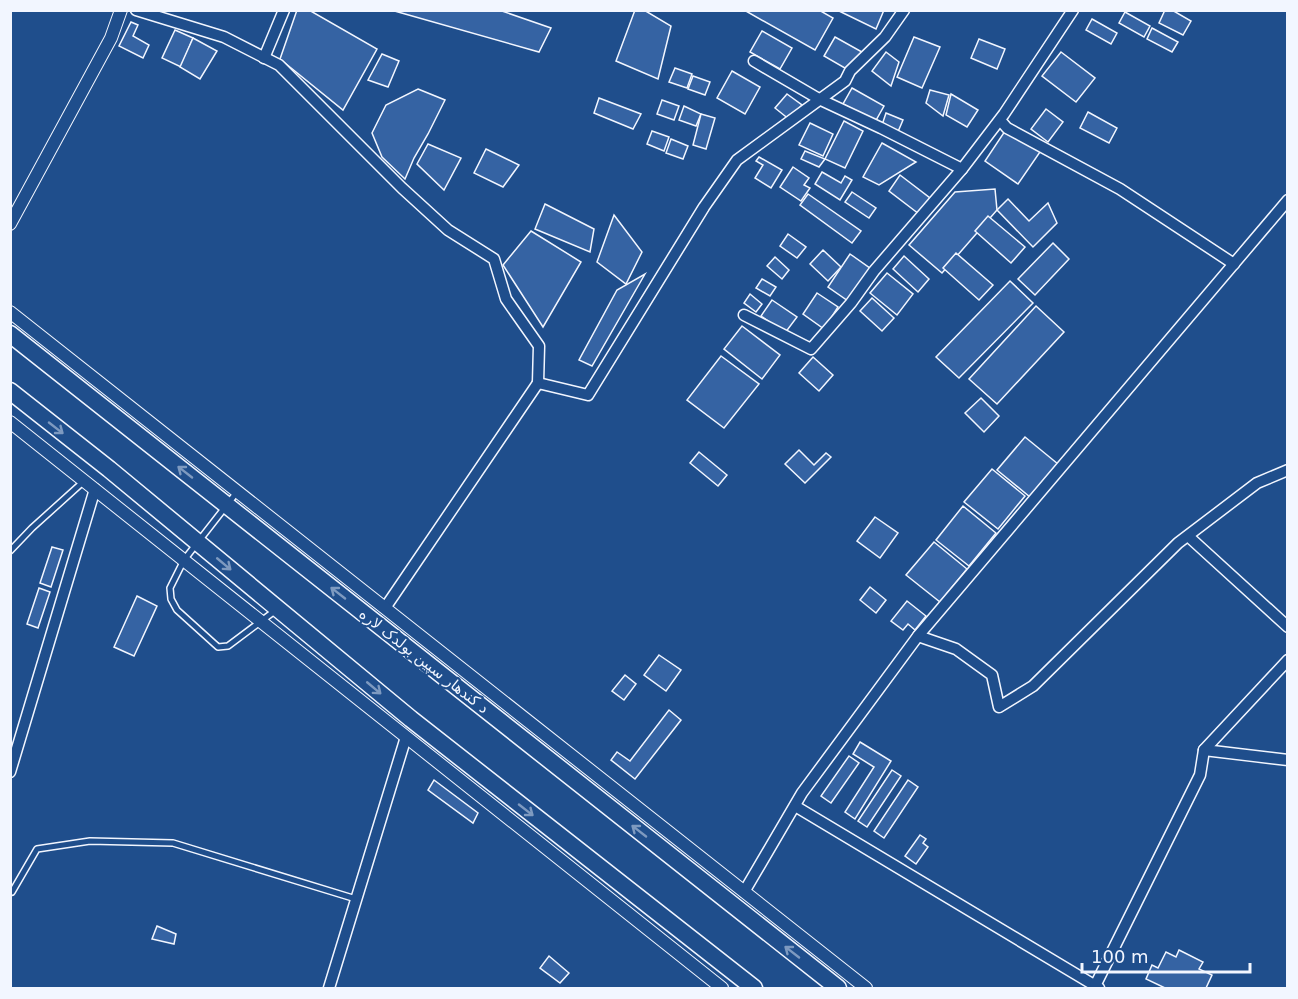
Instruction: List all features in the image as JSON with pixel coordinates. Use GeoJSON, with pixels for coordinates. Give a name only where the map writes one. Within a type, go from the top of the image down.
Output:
{"type":"FeatureCollection","features":[{"type":"Feature","properties":{"kind":"highway","name":"د کندهار سپین بولدک لاره"},"geometry":{"type":"LineString","coordinates":[[10,334],[838,988]]}},
{"type":"Feature","properties":{"kind":"highway"},"geometry":{"type":"LineString","coordinates":[[10,391],[411,719],[754,988]]}},
{"type":"Feature","properties":{"kind":"street"},"geometry":{"type":"LineString","coordinates":[[10,225],[111,38],[121,10]]}},
{"type":"Feature","properties":{"kind":"street"},"geometry":{"type":"LineString","coordinates":[[136,10],[224,37],[279,65],[402,188],[448,230],[494,259],[506,299],[539,346],[538,383],[385,608]]}},
{"type":"Feature","properties":{"kind":"street"},"geometry":{"type":"LineString","coordinates":[[264,58],[284,10]]}},
{"type":"Feature","properties":{"kind":"street"},"geometry":{"type":"LineString","coordinates":[[538,383],[588,394],[704,207],[737,160],[845,81],[850,71],[885,37],[904,10]]}},
{"type":"Feature","properties":{"kind":"street"},"geometry":{"type":"LineString","coordinates":[[744,315],[811,349],[851,303],[874,271],[962,169],[1000,120],[1073,10]]}},
{"type":"Feature","properties":{"kind":"street"},"geometry":{"type":"LineString","coordinates":[[754,62],[819,99],[962,169]]}},
{"type":"Feature","properties":{"kind":"street"},"geometry":{"type":"LineString","coordinates":[[1000,120],[1007,128],[1120,189],[1234,264]]}},
{"type":"Feature","properties":{"kind":"street"},"geometry":{"type":"LineString","coordinates":[[744,892],[795,806],[918,636],[1287,200]]}},
{"type":"Feature","properties":{"kind":"street"},"geometry":{"type":"LineString","coordinates":[[10,312],[866,988]]}},
{"type":"Feature","properties":{"kind":"street"},"geometry":{"type":"LineString","coordinates":[[10,422],[722,988]]}},
{"type":"Feature","properties":{"kind":"street"},"geometry":{"type":"LineString","coordinates":[[918,636],[956,649],[992,675],[999,707],[1033,686],[1188,536],[1257,483],[1287,470]]}},
{"type":"Feature","properties":{"kind":"street"},"geometry":{"type":"LineString","coordinates":[[10,772],[95,489]]}},
{"type":"Feature","properties":{"kind":"street"},"geometry":{"type":"LineString","coordinates":[[1188,536],[1287,627]]}},
{"type":"Feature","properties":{"kind":"street"},"geometry":{"type":"LineString","coordinates":[[795,806],[1097,988],[1200,776],[1204,750],[1287,660]]}},
{"type":"Feature","properties":{"kind":"street"},"geometry":{"type":"LineString","coordinates":[[329,988],[406,737]]}},
{"type":"Feature","properties":{"kind":"street"},"geometry":{"type":"LineString","coordinates":[[1204,750],[1287,760]]}},
{"type":"Feature","properties":{"kind":"lane"},"geometry":{"type":"LineString","coordinates":[[10,551],[84,480]]}},
{"type":"Feature","properties":{"kind":"lane"},"geometry":{"type":"LineString","coordinates":[[238,491],[184,560],[170,588],[171,599],[177,610],[218,647],[228,646],[277,609]]}},
{"type":"Feature","properties":{"kind":"lane"},"geometry":{"type":"LineString","coordinates":[[12,892],[37,849],[90,841],[173,843],[356,899]]}},
{"type":"Feature","properties":{"kind":"building"},"geometry":{"type":"Polygon","coordinates":[[[297,10],[309,10],[377,49],[343,110],[280,59],[297,10]]]}},
{"type":"Feature","properties":{"kind":"building"},"geometry":{"type":"Polygon","coordinates":[[[391,10],[499,10],[551,28],[539,52],[391,10]]]}},
{"type":"Feature","properties":{"kind":"building"},"geometry":{"type":"Polygon","coordinates":[[[635,10],[644,10],[671,26],[658,79],[616,61],[635,10]]]}},
{"type":"Feature","properties":{"kind":"building"},"geometry":{"type":"Polygon","coordinates":[[[744,10],[819,10],[833,18],[815,50],[744,10]]]}},
{"type":"Feature","properties":{"kind":"building"},"geometry":{"type":"Polygon","coordinates":[[[837,10],[884,10],[876,29],[837,10]]]}},
{"type":"Feature","properties":{"kind":"building"},"geometry":{"type":"Polygon","coordinates":[[[1165,10],[1172,10],[1191,21],[1183,35],[1159,23],[1165,10]]]}},
{"type":"Feature","properties":{"kind":"building"},"geometry":{"type":"Polygon","coordinates":[[[1125,12],[1150,26],[1144,37],[1119,23],[1125,12]]]}},
{"type":"Feature","properties":{"kind":"building"},"geometry":{"type":"Polygon","coordinates":[[[1092,19],[1117,33],[1111,44],[1086,30],[1092,19]]]}},
{"type":"Feature","properties":{"kind":"building"},"geometry":{"type":"Polygon","coordinates":[[[131,22],[138,25],[133,36],[149,45],[143,58],[119,46],[131,22]]]}},
{"type":"Feature","properties":{"kind":"building"},"geometry":{"type":"Polygon","coordinates":[[[1152,28],[1178,42],[1172,52],[1147,39],[1152,28]]]}},
{"type":"Feature","properties":{"kind":"building"},"geometry":{"type":"Polygon","coordinates":[[[175,30],[193,38],[181,67],[162,58],[175,30]]]}},
{"type":"Feature","properties":{"kind":"building"},"geometry":{"type":"Polygon","coordinates":[[[762,31],[792,48],[780,69],[750,52],[762,31]]]}},
{"type":"Feature","properties":{"kind":"building"},"geometry":{"type":"Polygon","coordinates":[[[835,37],[862,52],[850,71],[824,56],[835,37]]]}},
{"type":"Feature","properties":{"kind":"building"},"geometry":{"type":"Polygon","coordinates":[[[914,37],[940,47],[922,88],[897,77],[914,37]]]}},
{"type":"Feature","properties":{"kind":"building"},"geometry":{"type":"Polygon","coordinates":[[[193,38],[217,51],[200,79],[180,67],[193,38]]]}},
{"type":"Feature","properties":{"kind":"building"},"geometry":{"type":"Polygon","coordinates":[[[979,39],[1005,49],[997,69],[971,58],[979,39]]]}},
{"type":"Feature","properties":{"kind":"building"},"geometry":{"type":"Polygon","coordinates":[[[886,52],[899,62],[891,86],[872,71],[886,52]]]}},
{"type":"Feature","properties":{"kind":"building"},"geometry":{"type":"Polygon","coordinates":[[[1061,52],[1095,78],[1076,102],[1042,76],[1061,52]]]}},
{"type":"Feature","properties":{"kind":"building"},"geometry":{"type":"Polygon","coordinates":[[[382,54],[399,61],[388,87],[368,80],[382,54]]]}},
{"type":"Feature","properties":{"kind":"building"},"geometry":{"type":"Polygon","coordinates":[[[675,68],[692,74],[687,88],[669,82],[675,68]]]}},
{"type":"Feature","properties":{"kind":"building"},"geometry":{"type":"Polygon","coordinates":[[[732,71],[760,87],[745,114],[717,98],[732,71]]]}},
{"type":"Feature","properties":{"kind":"building"},"geometry":{"type":"Polygon","coordinates":[[[693,76],[710,82],[705,95],[688,89],[693,76]]]}},
{"type":"Feature","properties":{"kind":"building"},"geometry":{"type":"Polygon","coordinates":[[[852,88],[884,106],[875,122],[843,104],[852,88]]]}},
{"type":"Feature","properties":{"kind":"building"},"geometry":{"type":"Polygon","coordinates":[[[418,89],[445,100],[405,179],[382,157],[372,133],[386,105],[418,89]]]}},
{"type":"Feature","properties":{"kind":"building"},"geometry":{"type":"Polygon","coordinates":[[[930,90],[949,95],[943,116],[926,103],[930,90]]]}},
{"type":"Feature","properties":{"kind":"building"},"geometry":{"type":"Polygon","coordinates":[[[787,94],[802,105],[790,120],[775,108],[787,94]]]}},
{"type":"Feature","properties":{"kind":"building"},"geometry":{"type":"Polygon","coordinates":[[[951,94],[978,110],[967,127],[946,115],[951,94]]]}},
{"type":"Feature","properties":{"kind":"building"},"geometry":{"type":"Polygon","coordinates":[[[599,98],[641,114],[633,129],[594,113],[599,98]]]}},
{"type":"Feature","properties":{"kind":"building"},"geometry":{"type":"Polygon","coordinates":[[[662,100],[679,106],[674,120],[657,114],[662,100]]]}},
{"type":"Feature","properties":{"kind":"building"},"geometry":{"type":"Polygon","coordinates":[[[684,106],[701,114],[696,126],[679,120],[684,106]]]}},
{"type":"Feature","properties":{"kind":"building"},"geometry":{"type":"Polygon","coordinates":[[[1046,109],[1063,122],[1048,142],[1031,129],[1046,109]]]}},
{"type":"Feature","properties":{"kind":"building"},"geometry":{"type":"Polygon","coordinates":[[[1088,112],[1117,128],[1109,143],[1080,128],[1088,112]]]}},
{"type":"Feature","properties":{"kind":"building"},"geometry":{"type":"Polygon","coordinates":[[[886,113],[903,120],[897,134],[881,128],[886,113]]]}},
{"type":"Feature","properties":{"kind":"building"},"geometry":{"type":"Polygon","coordinates":[[[701,114],[715,118],[706,149],[693,145],[701,114]]]}},
{"type":"Feature","properties":{"kind":"building"},"geometry":{"type":"Polygon","coordinates":[[[844,121],[863,131],[845,168],[825,159],[844,121]]]}},
{"type":"Feature","properties":{"kind":"building"},"geometry":{"type":"Polygon","coordinates":[[[810,123],[833,134],[823,156],[799,145],[810,123]]]}},
{"type":"Feature","properties":{"kind":"building"},"geometry":{"type":"Polygon","coordinates":[[[1007,128],[1040,152],[1018,184],[985,161],[1007,128]]]}},
{"type":"Feature","properties":{"kind":"building"},"geometry":{"type":"Polygon","coordinates":[[[652,131],[669,137],[664,151],[647,144],[652,131]]]}},
{"type":"Feature","properties":{"kind":"building"},"geometry":{"type":"Polygon","coordinates":[[[671,139],[688,146],[683,159],[666,153],[671,139]]]}},
{"type":"Feature","properties":{"kind":"building"},"geometry":{"type":"Polygon","coordinates":[[[882,143],[916,162],[879,185],[863,177],[882,143]]]}},
{"type":"Feature","properties":{"kind":"building"},"geometry":{"type":"Polygon","coordinates":[[[428,144],[461,158],[444,190],[417,164],[428,144]]]}},
{"type":"Feature","properties":{"kind":"building"},"geometry":{"type":"Polygon","coordinates":[[[486,149],[519,165],[503,187],[474,173],[486,149]]]}},
{"type":"Feature","properties":{"kind":"building"},"geometry":{"type":"Polygon","coordinates":[[[805,151],[825,159],[819,167],[801,159],[805,151]]]}},
{"type":"Feature","properties":{"kind":"building"},"geometry":{"type":"Polygon","coordinates":[[[759,157],[782,170],[771,188],[755,178],[763,165],[756,161],[759,157]]]}},
{"type":"Feature","properties":{"kind":"building"},"geometry":{"type":"Polygon","coordinates":[[[793,167],[809,178],[804,185],[810,188],[801,201],[780,187],[793,167]]]}},
{"type":"Feature","properties":{"kind":"building"},"geometry":{"type":"Polygon","coordinates":[[[822,172],[841,183],[845,176],[852,180],[840,200],[815,184],[822,172]]]}},
{"type":"Feature","properties":{"kind":"building"},"geometry":{"type":"Polygon","coordinates":[[[900,175],[930,198],[919,214],[889,191],[900,175]]]}},
{"type":"Feature","properties":{"kind":"building"},"geometry":{"type":"Polygon","coordinates":[[[995,189],[997,210],[942,273],[909,245],[955,192],[995,189]]]}},
{"type":"Feature","properties":{"kind":"building"},"geometry":{"type":"Polygon","coordinates":[[[852,192],[876,208],[869,218],[845,202],[852,192]]]}},
{"type":"Feature","properties":{"kind":"building"},"geometry":{"type":"Polygon","coordinates":[[[808,194],[861,231],[852,243],[800,205],[808,194]]]}},
{"type":"Feature","properties":{"kind":"building"},"geometry":{"type":"Polygon","coordinates":[[[1008,199],[1029,221],[1048,203],[1057,223],[1033,247],[997,210],[1008,199]]]}},
{"type":"Feature","properties":{"kind":"building"},"geometry":{"type":"Polygon","coordinates":[[[545,204],[594,229],[590,252],[535,229],[545,204]]]}},
{"type":"Feature","properties":{"kind":"building"},"geometry":{"type":"Polygon","coordinates":[[[614,215],[642,252],[626,284],[597,262],[614,215]]]}},
{"type":"Feature","properties":{"kind":"building"},"geometry":{"type":"Polygon","coordinates":[[[988,216],[1025,247],[1011,263],[975,231],[988,216]]]}},
{"type":"Feature","properties":{"kind":"building"},"geometry":{"type":"Polygon","coordinates":[[[531,231],[581,262],[543,327],[503,265],[531,231]]]}},
{"type":"Feature","properties":{"kind":"building"},"geometry":{"type":"Polygon","coordinates":[[[788,234],[806,247],[797,258],[780,246],[788,234]]]}},
{"type":"Feature","properties":{"kind":"building"},"geometry":{"type":"Polygon","coordinates":[[[1053,243],[1069,259],[1035,295],[1018,279],[1053,243]]]}},
{"type":"Feature","properties":{"kind":"building"},"geometry":{"type":"Polygon","coordinates":[[[823,250],[841,267],[828,281],[810,264],[823,250]]]}},
{"type":"Feature","properties":{"kind":"building"},"geometry":{"type":"Polygon","coordinates":[[[956,253],[993,285],[979,300],[943,268],[956,253]]]}},
{"type":"Feature","properties":{"kind":"building"},"geometry":{"type":"Polygon","coordinates":[[[850,254],[874,271],[851,303],[828,287],[850,254]]]}},
{"type":"Feature","properties":{"kind":"building"},"geometry":{"type":"Polygon","coordinates":[[[904,256],[929,279],[918,292],[893,269],[904,256]]]}},
{"type":"Feature","properties":{"kind":"building"},"geometry":{"type":"Polygon","coordinates":[[[775,257],[789,270],[782,279],[767,266],[775,257]]]}},
{"type":"Feature","properties":{"kind":"building"},"geometry":{"type":"Polygon","coordinates":[[[887,273],[913,294],[897,315],[870,293],[887,273]]]}},
{"type":"Feature","properties":{"kind":"building"},"geometry":{"type":"Polygon","coordinates":[[[645,274],[592,366],[579,360],[617,290],[645,274]]]}},
{"type":"Feature","properties":{"kind":"building"},"geometry":{"type":"Polygon","coordinates":[[[762,279],[776,287],[770,296],[756,288],[762,279]]]}},
{"type":"Feature","properties":{"kind":"building"},"geometry":{"type":"Polygon","coordinates":[[[1010,281],[1033,303],[959,378],[936,357],[1010,281]]]}},
{"type":"Feature","properties":{"kind":"building"},"geometry":{"type":"Polygon","coordinates":[[[817,293],[838,307],[824,329],[803,314],[817,293]]]}},
{"type":"Feature","properties":{"kind":"building"},"geometry":{"type":"Polygon","coordinates":[[[750,294],[762,304],[756,312],[744,303],[750,294]]]}},
{"type":"Feature","properties":{"kind":"building"},"geometry":{"type":"Polygon","coordinates":[[[872,298],[894,318],[882,331],[860,311],[872,298]]]}},
{"type":"Feature","properties":{"kind":"building"},"geometry":{"type":"Polygon","coordinates":[[[772,300],[797,317],[785,333],[761,316],[772,300]]]}},
{"type":"Feature","properties":{"kind":"building"},"geometry":{"type":"Polygon","coordinates":[[[1036,306],[1064,332],[997,404],[969,379],[1036,306]]]}},
{"type":"Feature","properties":{"kind":"building"},"geometry":{"type":"Polygon","coordinates":[[[742,326],[780,355],[762,379],[724,349],[742,326]]]}},
{"type":"Feature","properties":{"kind":"building"},"geometry":{"type":"Polygon","coordinates":[[[721,356],[759,384],[724,428],[687,400],[721,356]]]}},
{"type":"Feature","properties":{"kind":"building"},"geometry":{"type":"Polygon","coordinates":[[[813,357],[833,375],[819,391],[799,373],[813,357]]]}},
{"type":"Feature","properties":{"kind":"building"},"geometry":{"type":"Polygon","coordinates":[[[981,398],[999,416],[984,432],[965,413],[981,398]]]}},
{"type":"Feature","properties":{"kind":"building"},"geometry":{"type":"Polygon","coordinates":[[[1025,437],[1058,464],[1030,497],[997,470],[1025,437]]]}},
{"type":"Feature","properties":{"kind":"building"},"geometry":{"type":"Polygon","coordinates":[[[799,450],[814,465],[826,453],[831,457],[805,483],[785,464],[799,450]]]}},
{"type":"Feature","properties":{"kind":"building"},"geometry":{"type":"Polygon","coordinates":[[[699,452],[727,475],[718,486],[690,463],[699,452]]]}},
{"type":"Feature","properties":{"kind":"building"},"geometry":{"type":"Polygon","coordinates":[[[992,469],[1025,496],[998,529],[964,502],[992,469]]]}},
{"type":"Feature","properties":{"kind":"building"},"geometry":{"type":"Polygon","coordinates":[[[963,506],[996,533],[969,566],[936,540],[963,506]]]}},
{"type":"Feature","properties":{"kind":"building"},"geometry":{"type":"Polygon","coordinates":[[[875,517],[898,533],[880,558],[857,541],[875,517]]]}},
{"type":"Feature","properties":{"kind":"building"},"geometry":{"type":"Polygon","coordinates":[[[934,542],[967,569],[940,602],[906,575],[934,542]]]}},
{"type":"Feature","properties":{"kind":"building"},"geometry":{"type":"Polygon","coordinates":[[[52,547],[63,550],[51,587],[40,583],[52,547]]]}},
{"type":"Feature","properties":{"kind":"building"},"geometry":{"type":"Polygon","coordinates":[[[870,587],[886,600],[876,613],[860,600],[870,587]]]}},
{"type":"Feature","properties":{"kind":"building"},"geometry":{"type":"Polygon","coordinates":[[[39,588],[50,592],[38,628],[27,624],[39,588]]]}},
{"type":"Feature","properties":{"kind":"building"},"geometry":{"type":"Polygon","coordinates":[[[137,596],[157,606],[134,656],[114,647],[137,596]]]}},
{"type":"Feature","properties":{"kind":"building"},"geometry":{"type":"Polygon","coordinates":[[[907,601],[926,616],[915,630],[908,624],[903,630],[891,621],[907,601]]]}},
{"type":"Feature","properties":{"kind":"building"},"geometry":{"type":"Polygon","coordinates":[[[659,655],[681,670],[666,691],[644,675],[659,655]]]}},
{"type":"Feature","properties":{"kind":"building"},"geometry":{"type":"Polygon","coordinates":[[[625,675],[636,684],[624,700],[612,691],[625,675]]]}},
{"type":"Feature","properties":{"kind":"building"},"geometry":{"type":"Polygon","coordinates":[[[669,710],[681,720],[635,779],[611,760],[617,752],[630,761],[669,710]]]}},
{"type":"Feature","properties":{"kind":"building"},"geometry":{"type":"Polygon","coordinates":[[[860,742],[891,761],[855,819],[845,812],[874,767],[853,754],[860,742]]]}},
{"type":"Feature","properties":{"kind":"building"},"geometry":{"type":"Polygon","coordinates":[[[849,756],[859,763],[831,803],[821,796],[849,756]]]}},
{"type":"Feature","properties":{"kind":"building"},"geometry":{"type":"Polygon","coordinates":[[[892,770],[901,776],[867,827],[858,821],[892,770]]]}},
{"type":"Feature","properties":{"kind":"building"},"geometry":{"type":"Polygon","coordinates":[[[434,780],[478,813],[473,823],[428,790],[434,780]]]}},
{"type":"Feature","properties":{"kind":"building"},"geometry":{"type":"Polygon","coordinates":[[[908,780],[918,787],[884,838],[874,831],[908,780]]]}},
{"type":"Feature","properties":{"kind":"building"},"geometry":{"type":"Polygon","coordinates":[[[920,835],[926,839],[923,843],[928,847],[916,864],[905,856],[920,835]]]}},
{"type":"Feature","properties":{"kind":"building"},"geometry":{"type":"Polygon","coordinates":[[[157,926],[176,934],[174,944],[152,939],[157,926]]]}},
{"type":"Feature","properties":{"kind":"building"},"geometry":{"type":"Polygon","coordinates":[[[1179,950],[1203,962],[1199,969],[1212,975],[1206,988],[1165,988],[1146,979],[1152,965],[1158,968],[1166,952],[1176,957],[1179,950]]]}},
{"type":"Feature","properties":{"kind":"building"},"geometry":{"type":"Polygon","coordinates":[[[549,956],[569,973],[560,983],[540,968],[549,956]]]}}]}
